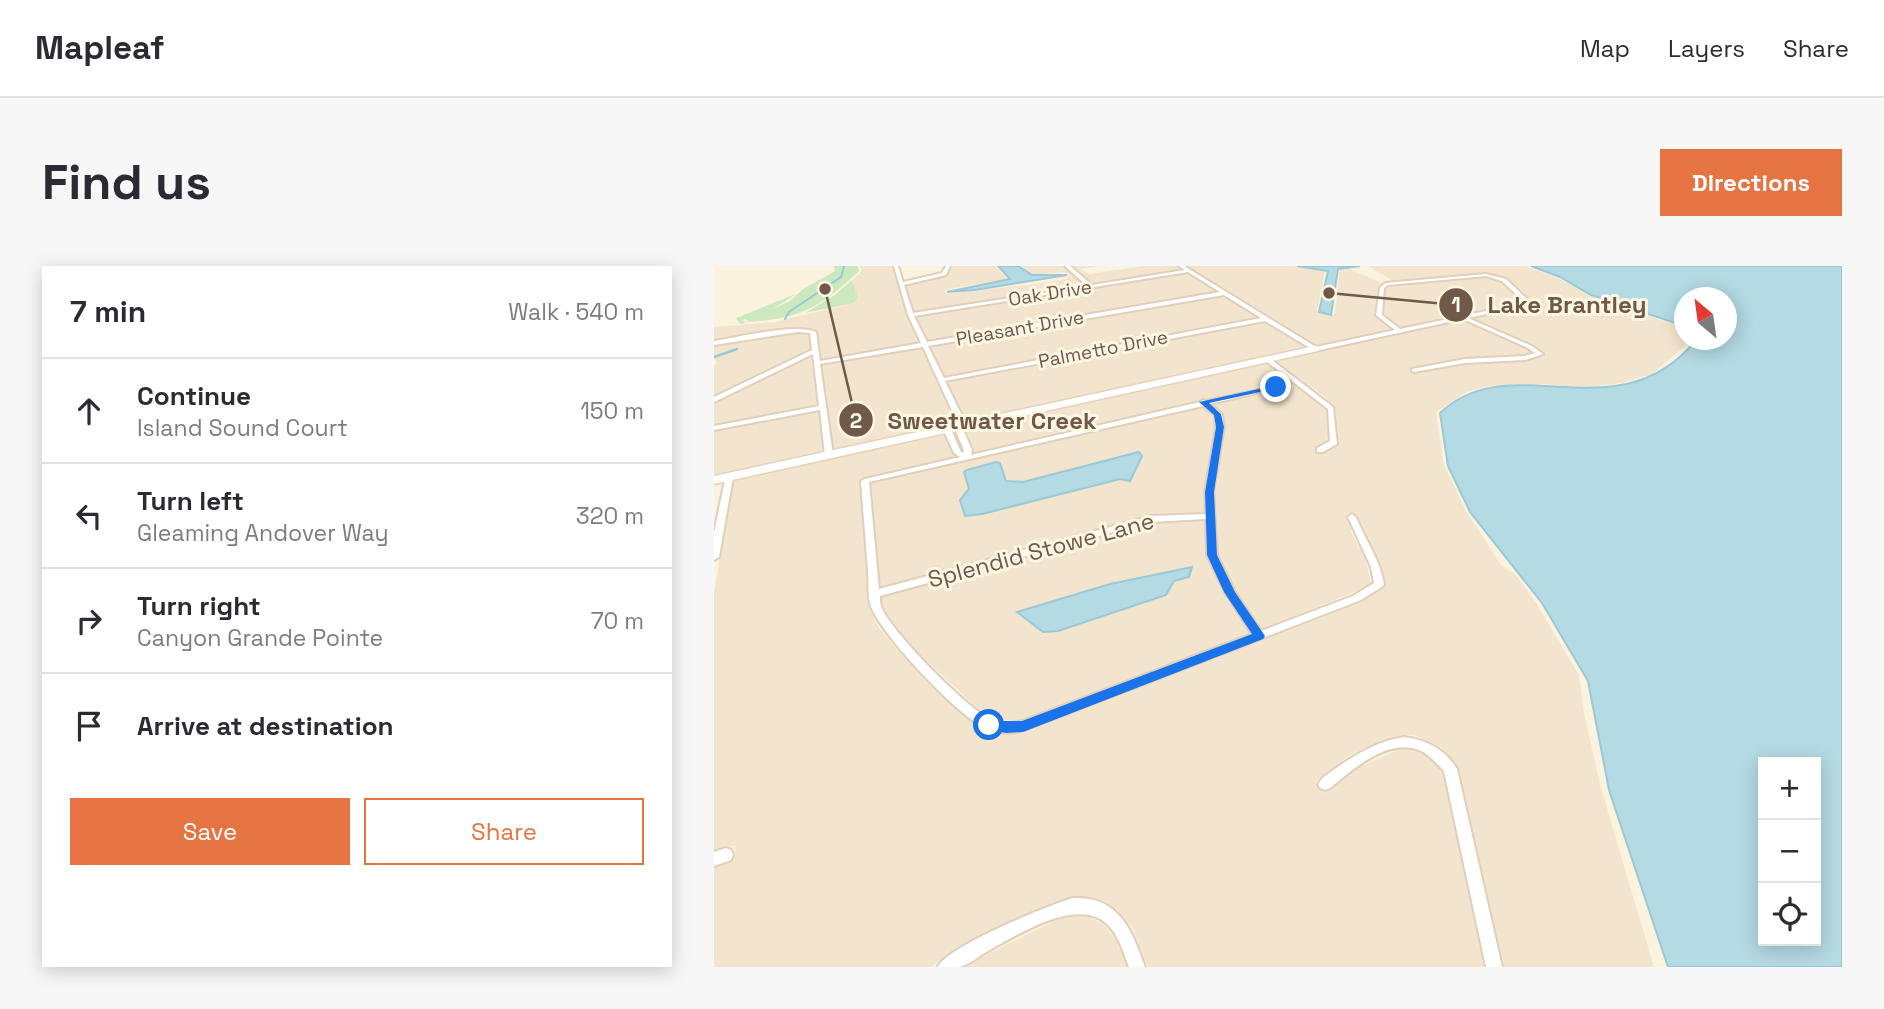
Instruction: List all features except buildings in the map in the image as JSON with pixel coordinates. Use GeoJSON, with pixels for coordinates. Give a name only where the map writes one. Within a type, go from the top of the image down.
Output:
{"type":"FeatureCollection","features":[{"type":"Feature","properties":{"kind":"street"},"geometry":{"type":"LineString","coordinates":[[896,266],[911,315],[961,422],[952,428]]}},
{"type":"Feature","properties":{"kind":"street"},"geometry":{"type":"LineString","coordinates":[[903,284],[944,274],[948,266]]}},
{"type":"Feature","properties":{"kind":"street"},"geometry":{"type":"LineString","coordinates":[[1068,266],[1091,286]]}},
{"type":"Feature","properties":{"kind":"street"},"geometry":{"type":"LineString","coordinates":[[1181,266],[1315,349]]}},
{"type":"Feature","properties":{"kind":"street","name":"Oak Drive"},"geometry":{"type":"LineString","coordinates":[[911,315],[1189,271]]}},
{"type":"Feature","properties":{"kind":"street"},"geometry":{"type":"LineString","coordinates":[[714,480],[1463,318],[1525,303],[1503,280],[1486,275],[1387,284],[1382,288],[1379,315],[1383,321],[1399,331]]}},
{"type":"Feature","properties":{"kind":"street","name":"Pleasant Drive"},"geometry":{"type":"LineString","coordinates":[[817,363],[1224,293]]}},
{"type":"Feature","properties":{"kind":"street"},"geometry":{"type":"LineString","coordinates":[[1414,370],[1465,361],[1525,358],[1540,354],[1530,347],[1463,318]]}},
{"type":"Feature","properties":{"kind":"street","name":"Palmetto Drive"},"geometry":{"type":"LineString","coordinates":[[942,380],[1265,319]]}},
{"type":"Feature","properties":{"kind":"street"},"geometry":{"type":"LineString","coordinates":[[714,343],[813,332],[829,455]]}},
{"type":"Feature","properties":{"kind":"street"},"geometry":{"type":"LineString","coordinates":[[714,400],[814,351]]}},
{"type":"Feature","properties":{"kind":"street"},"geometry":{"type":"LineString","coordinates":[[1267,359],[1322,398],[1331,408],[1334,442],[1320,450]]}},
{"type":"Feature","properties":{"kind":"street"},"geometry":{"type":"LineString","coordinates":[[1276,387],[865,481],[874,594],[876,607],[885,625],[909,653],[968,709],[989,725],[1006,728],[1023,726],[1357,598],[1379,584],[1378,571],[1357,534],[1352,517]]}},
{"type":"Feature","properties":{"kind":"street"},"geometry":{"type":"LineString","coordinates":[[1203,402],[1217,414],[1220,427],[1209,492],[1212,555],[1230,592],[1259,636]]}},
{"type":"Feature","properties":{"kind":"street"},"geometry":{"type":"LineString","coordinates":[[714,428],[823,407]]}},
{"type":"Feature","properties":{"kind":"street"},"geometry":{"type":"LineString","coordinates":[[952,428],[958,453],[966,457]]}},
{"type":"Feature","properties":{"kind":"street"},"geometry":{"type":"LineString","coordinates":[[714,557],[729,477]]}},
{"type":"Feature","properties":{"kind":"street","name":"Splendid Stowe Lane"},"geometry":{"type":"LineString","coordinates":[[874,594],[1152,519],[1209,516]]}},
{"type":"Feature","properties":{"kind":"street"},"geometry":{"type":"LineString","coordinates":[[1325,783],[1354,761],[1394,743],[1415,741],[1438,752],[1450,769],[1494,967]]}},
{"type":"Feature","properties":{"kind":"street"},"geometry":{"type":"LineString","coordinates":[[946,967],[1054,911],[1075,905],[1093,908],[1112,918],[1124,933],[1137,967]]}},
{"type":"Feature","properties":{"kind":"shaded area"},"geometry":{"type":"Polygon","coordinates":[[[860,266],[893,266],[920,344],[820,361],[816,332],[811,329],[714,342],[714,327],[775,322],[854,303],[858,297],[852,280],[862,271],[860,266]]]}},
{"type":"Feature","properties":{"kind":"shaded area"},"geometry":{"type":"Polygon","coordinates":[[[951,266],[995,266],[1008,279],[948,289],[944,291],[947,294],[1034,284],[1065,279],[1069,275],[1065,272],[1033,275],[1021,266],[1065,266],[1088,286],[914,313],[906,284],[946,274],[951,266]]]}},
{"type":"Feature","properties":{"kind":"shaded area"},"geometry":{"type":"Polygon","coordinates":[[[1070,266],[1099,266],[1081,269],[1089,274],[1144,266],[1178,266],[1186,271],[1093,285],[1070,266]]]}},
{"type":"Feature","properties":{"kind":"shaded area"},"geometry":{"type":"Polygon","coordinates":[[[1184,266],[1293,266],[1325,271],[1317,311],[1331,316],[1335,313],[1340,269],[1348,268],[1383,284],[1379,288],[1376,314],[1394,330],[1316,347],[1184,266]]]}},
{"type":"Feature","properties":{"kind":"shaded area"},"geometry":{"type":"Polygon","coordinates":[[[1368,266],[1526,266],[1562,280],[1590,296],[1674,325],[1674,350],[1680,350],[1652,374],[1622,383],[1581,387],[1543,384],[1491,386],[1468,391],[1436,412],[1444,465],[1466,511],[1501,565],[1516,575],[1537,604],[1579,675],[1584,713],[1601,788],[1654,967],[1504,967],[1458,769],[1441,747],[1412,734],[1389,738],[1350,755],[1315,782],[1326,793],[1359,767],[1398,750],[1416,747],[1433,756],[1443,769],[1485,967],[1148,967],[1133,929],[1119,911],[1097,899],[1077,896],[1051,903],[959,948],[931,967],[714,967],[714,866],[734,860],[736,845],[714,851],[714,592],[734,478],[943,432],[953,454],[958,457],[859,480],[870,610],[879,628],[904,657],[962,713],[986,731],[1003,734],[1022,732],[1361,602],[1384,587],[1383,571],[1363,534],[1356,514],[1346,514],[1352,534],[1365,557],[1371,584],[1369,586],[1261,630],[1235,591],[1218,555],[1214,492],[1224,427],[1208,403],[1281,388],[1279,385],[971,454],[972,449],[963,428],[1266,361],[1327,408],[1330,441],[1314,450],[1321,453],[1339,442],[1335,408],[1325,397],[1272,360],[1463,319],[1536,353],[1523,357],[1463,359],[1410,370],[1413,372],[1467,362],[1527,359],[1544,355],[1533,346],[1468,318],[1527,304],[1527,299],[1502,278],[1477,274],[1393,281],[1368,266]]]}},
{"type":"Feature","properties":{"kind":"shaded area"},"geometry":{"type":"Polygon","coordinates":[[[1188,273],[1220,292],[927,343],[915,315],[1188,273]]]}},
{"type":"Feature","properties":{"kind":"shaded area"},"geometry":{"type":"Polygon","coordinates":[[[1486,276],[1501,280],[1522,300],[1515,305],[1399,329],[1382,315],[1385,288],[1389,284],[1486,276]]]}},
{"type":"Feature","properties":{"kind":"shaded area"},"geometry":{"type":"Polygon","coordinates":[[[1223,294],[1260,318],[945,378],[928,346],[1223,294]]]}},
{"type":"Feature","properties":{"kind":"shaded area"},"geometry":{"type":"Polygon","coordinates":[[[1264,320],[1310,348],[964,423],[947,381],[1264,320]]]}},
{"type":"Feature","properties":{"kind":"shaded area"},"geometry":{"type":"Polygon","coordinates":[[[798,332],[809,333],[811,351],[714,398],[714,366],[717,362],[714,359],[714,344],[798,332]]]}},
{"type":"Feature","properties":{"kind":"shaded area"},"geometry":{"type":"Polygon","coordinates":[[[921,347],[956,422],[954,425],[834,452],[821,364],[921,347]]]}},
{"type":"Feature","properties":{"kind":"shaded area"},"geometry":{"type":"Polygon","coordinates":[[[811,355],[819,406],[714,427],[714,402],[811,355]]]}},
{"type":"Feature","properties":{"kind":"shaded area"},"geometry":{"type":"Polygon","coordinates":[[[1201,405],[1214,415],[1216,427],[1204,491],[1204,513],[1150,516],[880,588],[870,482],[1201,405]]]}},
{"type":"Feature","properties":{"kind":"shaded area"},"geometry":{"type":"Polygon","coordinates":[[[819,410],[824,454],[714,478],[714,430],[819,410]]]}},
{"type":"Feature","properties":{"kind":"shaded area"},"geometry":{"type":"Polygon","coordinates":[[[1204,519],[1207,556],[1225,593],[1251,634],[1022,721],[994,719],[974,705],[915,650],[891,622],[882,605],[881,596],[1153,522],[1204,519]]]}},
{"type":"Feature","properties":{"kind":"shaded area"},"geometry":{"type":"Polygon","coordinates":[[[1075,915],[1089,917],[1106,926],[1116,939],[1127,967],[962,967],[1056,920],[1075,915]]]}},
{"type":"Feature","properties":{"kind":"green space"},"geometry":{"type":"Polygon","coordinates":[[[834,266],[858,266],[859,271],[833,294],[810,308],[797,314],[768,320],[749,322],[745,319],[743,320],[746,323],[740,324],[736,318],[796,294],[773,309],[790,301],[803,289],[835,271],[834,266]]]}},
{"type":"Feature","properties":{"kind":"green space"},"geometry":{"type":"Polygon","coordinates":[[[852,280],[858,297],[854,303],[805,313],[835,295],[852,280]]]}},
{"type":"Feature","properties":{"kind":"water"},"geometry":{"type":"Polygon","coordinates":[[[998,266],[1018,266],[1032,275],[1067,275],[947,292],[1010,279],[998,266]]]}},
{"type":"Feature","properties":{"kind":"water"},"geometry":{"type":"Polygon","coordinates":[[[1297,266],[1360,266],[1338,269],[1331,315],[1319,312],[1328,271],[1297,266]]]}},
{"type":"Feature","properties":{"kind":"water"},"geometry":{"type":"Polygon","coordinates":[[[1531,266],[1842,266],[1842,967],[1668,967],[1609,790],[1588,681],[1542,603],[1470,512],[1448,466],[1440,413],[1468,394],[1499,386],[1600,387],[1633,382],[1666,368],[1685,350],[1737,350],[1737,287],[1674,287],[1674,323],[1591,295],[1560,277],[1531,266]]]}},
{"type":"Feature","properties":{"kind":"water"},"geometry":{"type":"Polygon","coordinates":[[[1139,452],[1142,456],[1130,481],[1120,479],[965,516],[960,500],[969,489],[964,472],[967,470],[996,462],[1000,463],[1006,481],[1023,482],[1139,452]]]}},
{"type":"Feature","properties":{"kind":"water"},"geometry":{"type":"Polygon","coordinates":[[[1192,567],[1189,577],[1174,581],[1166,595],[1058,631],[1043,632],[1017,612],[1110,584],[1192,567]]]}},
{"type":"Feature","properties":{"kind":"waterway"},"geometry":{"type":"LineString","coordinates":[[785,319],[789,312],[841,277],[844,266]]}},
{"type":"Feature","properties":{"kind":"waterway"},"geometry":{"type":"LineString","coordinates":[[714,357],[737,349]]}},
{"type":"Feature","properties":{"kind":"place","name":"Sweetwater Creek"},"geometry":{"type":"Point","coordinates":[825,289]}},
{"type":"Feature","properties":{"kind":"place","name":"Lake Brantley"},"geometry":{"type":"Point","coordinates":[1329,293]}},
{"type":"Feature","properties":{"kind":"route"},"geometry":{"type":"LineString","coordinates":[[989,725],[1006,728],[1023,726],[1259,636],[1230,592],[1212,555],[1209,492],[1220,427],[1217,414],[1203,402],[1276,387]]}}]}
